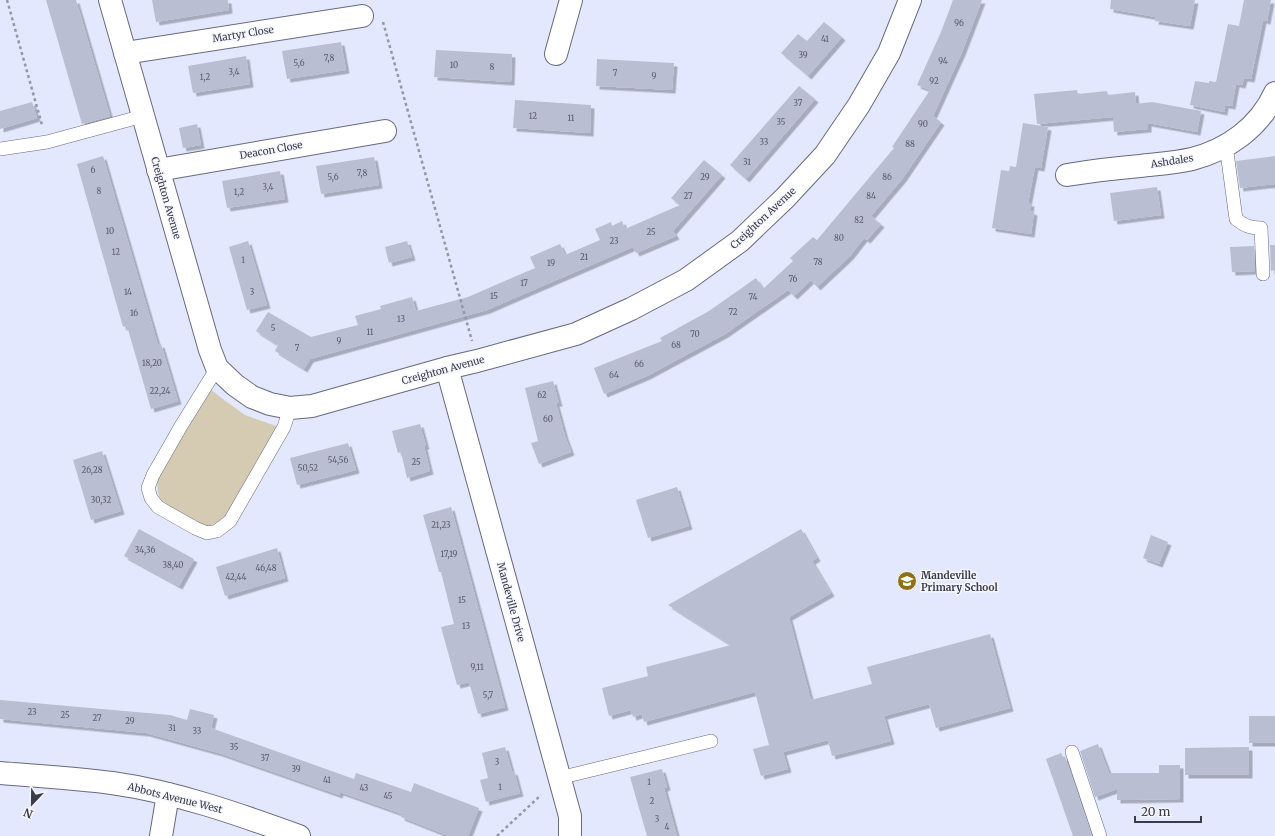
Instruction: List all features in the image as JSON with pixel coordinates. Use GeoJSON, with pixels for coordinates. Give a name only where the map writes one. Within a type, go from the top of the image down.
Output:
{"type":"FeatureCollection","features":[{"type":"Feature","properties":{"kind":"street","name":"Creighton Avenue"},"geometry":{"type":"LineString","coordinates":[[110,0],[210,350],[217,368],[235,385],[252,397],[270,404],[290,408],[312,406],[576,334],[631,310],[686,280],[740,241],[785,198],[825,155],[859,105],[889,53],[910,0]]}},
{"type":"Feature","properties":{"kind":"street"},"geometry":{"type":"LineString","coordinates":[[556,54],[571,0]]}},
{"type":"Feature","properties":{"kind":"street","name":"Martyr Close"},"geometry":{"type":"LineString","coordinates":[[125,53],[372,16]]}},
{"type":"Feature","properties":{"kind":"street","name":"Ashdales"},"geometry":{"type":"LineString","coordinates":[[1067,175],[1190,160],[1217,151],[1238,139],[1256,121],[1272,101],[1275,93]]}},
{"type":"Feature","properties":{"kind":"street","name":"Deacon Close"},"geometry":{"type":"LineString","coordinates":[[158,170],[385,130]]}},
{"type":"Feature","properties":{"kind":"street","name":"Mandeville Drive"},"geometry":{"type":"LineString","coordinates":[[447,368],[570,816],[570,836]]}},
{"type":"Feature","properties":{"kind":"street","name":"Abbots Avenue West"},"geometry":{"type":"LineString","coordinates":[[0,773],[112,783],[168,794],[238,814],[299,836]]}},
{"type":"Feature","properties":{"kind":"street"},"geometry":{"type":"LineString","coordinates":[[161,836],[168,794]]}},
{"type":"Feature","properties":{"kind":"lane"},"geometry":{"type":"LineString","coordinates":[[0,149],[47,142],[143,116]]}},
{"type":"Feature","properties":{"kind":"lane"},"geometry":{"type":"LineString","coordinates":[[1226,146],[1236,219],[1250,228],[1261,228],[1263,274]]}},
{"type":"Feature","properties":{"kind":"lane"},"geometry":{"type":"LineString","coordinates":[[217,368],[153,474],[148,488],[151,498],[158,506],[195,528],[207,532],[217,531],[230,521],[284,427],[290,408]]}},
{"type":"Feature","properties":{"kind":"lane"},"geometry":{"type":"LineString","coordinates":[[559,778],[711,741]]}},
{"type":"Feature","properties":{"kind":"lane"},"geometry":{"type":"LineString","coordinates":[[1072,752],[1100,836]]}},
{"type":"Feature","properties":{"kind":"path"},"geometry":{"type":"LineString","coordinates":[[7,0],[47,142]]}},
{"type":"Feature","properties":{"kind":"path"},"geometry":{"type":"LineString","coordinates":[[372,16],[477,362]]}},
{"type":"Feature","properties":{"kind":"path"},"geometry":{"type":"LineString","coordinates":[[497,836],[559,778]]}},
{"type":"Feature","properties":{"kind":"shaded area"},"geometry":{"type":"Polygon","coordinates":[[[210,389],[245,415],[279,427],[225,521],[210,527],[204,526],[169,507],[161,500],[157,487],[158,479],[210,389]]]}},
{"type":"Feature","properties":{"kind":"building"},"geometry":{"type":"Polygon","coordinates":[[[46,0],[76,0],[110,116],[82,124],[46,0]]]}},
{"type":"Feature","properties":{"kind":"building"},"geometry":{"type":"Polygon","coordinates":[[[152,0],[228,0],[229,10],[156,22],[152,0]]]}},
{"type":"Feature","properties":{"kind":"building"},"geometry":{"type":"Polygon","coordinates":[[[953,0],[982,0],[962,52],[933,116],[941,122],[903,178],[871,216],[881,224],[867,240],[864,238],[850,256],[817,287],[811,280],[794,296],[788,290],[725,334],[647,376],[604,394],[594,368],[662,341],[660,338],[709,311],[756,278],[763,289],[793,261],[790,258],[813,237],[817,240],[894,148],[892,147],[930,90],[917,85],[941,32],[953,0]]]}},
{"type":"Feature","properties":{"kind":"building"},"geometry":{"type":"Polygon","coordinates":[[[1111,0],[1195,0],[1190,26],[1155,21],[1156,17],[1110,9],[1111,0]]]}},
{"type":"Feature","properties":{"kind":"building"},"geometry":{"type":"Polygon","coordinates":[[[1244,0],[1271,0],[1267,21],[1263,20],[1251,79],[1244,78],[1242,85],[1236,84],[1232,106],[1225,105],[1224,112],[1190,105],[1195,81],[1209,83],[1209,81],[1216,82],[1228,24],[1239,26],[1244,0]]]}},
{"type":"Feature","properties":{"kind":"building"},"geometry":{"type":"Polygon","coordinates":[[[824,22],[842,37],[808,76],[781,53],[798,34],[807,41],[824,22]]]}},
{"type":"Feature","properties":{"kind":"building"},"geometry":{"type":"Polygon","coordinates":[[[341,42],[346,70],[287,79],[282,51],[341,42]]]}},
{"type":"Feature","properties":{"kind":"building"},"geometry":{"type":"Polygon","coordinates":[[[436,50],[512,54],[511,82],[434,77],[436,50]]]}},
{"type":"Feature","properties":{"kind":"building"},"geometry":{"type":"Polygon","coordinates":[[[246,56],[250,84],[193,93],[188,66],[246,56]]]}},
{"type":"Feature","properties":{"kind":"building"},"geometry":{"type":"Polygon","coordinates":[[[597,59],[674,63],[672,90],[596,86],[597,59]]]}},
{"type":"Feature","properties":{"kind":"building"},"geometry":{"type":"Polygon","coordinates":[[[799,86],[815,99],[746,179],[730,165],[799,86]]]}},
{"type":"Feature","properties":{"kind":"building"},"geometry":{"type":"Polygon","coordinates":[[[1077,90],[1078,94],[1107,91],[1108,95],[1135,92],[1136,104],[1152,102],[1201,111],[1197,132],[1148,123],[1148,129],[1114,132],[1113,117],[1037,124],[1034,94],[1077,90]]]}},
{"type":"Feature","properties":{"kind":"building"},"geometry":{"type":"Polygon","coordinates":[[[515,100],[591,105],[590,133],[513,128],[515,100]]]}},
{"type":"Feature","properties":{"kind":"building"},"geometry":{"type":"Polygon","coordinates":[[[32,102],[37,118],[0,129],[0,111],[32,102]]]}},
{"type":"Feature","properties":{"kind":"building"},"geometry":{"type":"Polygon","coordinates":[[[1023,123],[1048,127],[1041,168],[1035,167],[1028,203],[1031,203],[1030,211],[1034,212],[1031,234],[992,228],[1001,170],[1009,171],[1010,166],[1016,167],[1023,123]]]}},
{"type":"Feature","properties":{"kind":"building"},"geometry":{"type":"Polygon","coordinates":[[[197,124],[201,145],[183,148],[179,128],[197,124]]]}},
{"type":"Feature","properties":{"kind":"building"},"geometry":{"type":"Polygon","coordinates":[[[103,156],[158,345],[161,344],[178,401],[151,409],[127,326],[123,327],[77,164],[103,156]]]}},
{"type":"Feature","properties":{"kind":"building"},"geometry":{"type":"Polygon","coordinates":[[[1275,156],[1275,184],[1240,188],[1236,161],[1275,156]]]}},
{"type":"Feature","properties":{"kind":"building"},"geometry":{"type":"Polygon","coordinates":[[[374,157],[379,185],[321,194],[316,166],[374,157]]]}},
{"type":"Feature","properties":{"kind":"building"},"geometry":{"type":"Polygon","coordinates":[[[704,160],[722,175],[673,231],[676,236],[636,253],[633,247],[487,310],[310,359],[304,369],[275,351],[278,345],[256,331],[268,312],[311,337],[358,325],[355,316],[381,309],[380,306],[412,297],[416,311],[468,297],[535,268],[530,257],[560,244],[565,255],[600,240],[595,229],[611,222],[612,226],[622,221],[625,229],[680,205],[671,198],[704,160]]]}},
{"type":"Feature","properties":{"kind":"building"},"geometry":{"type":"Polygon","coordinates":[[[280,171],[285,199],[227,208],[222,181],[280,171]]]}},
{"type":"Feature","properties":{"kind":"building"},"geometry":{"type":"Polygon","coordinates":[[[1157,187],[1161,215],[1114,221],[1110,193],[1157,187]]]}},
{"type":"Feature","properties":{"kind":"building"},"geometry":{"type":"Polygon","coordinates":[[[248,241],[267,305],[247,310],[229,247],[248,241]]]}},
{"type":"Feature","properties":{"kind":"building"},"geometry":{"type":"Polygon","coordinates":[[[407,241],[412,257],[389,263],[385,247],[407,241]]]}},
{"type":"Feature","properties":{"kind":"building"},"geometry":{"type":"Polygon","coordinates":[[[1270,245],[1275,245],[1275,270],[1271,271],[1270,245]]]}},
{"type":"Feature","properties":{"kind":"building"},"geometry":{"type":"Polygon","coordinates":[[[1254,246],[1255,271],[1232,272],[1230,247],[1254,246]]]}},
{"type":"Feature","properties":{"kind":"building"},"geometry":{"type":"Polygon","coordinates":[[[553,381],[559,403],[556,403],[571,452],[539,464],[531,443],[538,441],[525,388],[553,381]]]}},
{"type":"Feature","properties":{"kind":"building"},"geometry":{"type":"Polygon","coordinates":[[[420,424],[426,446],[424,446],[430,471],[407,478],[401,452],[398,453],[392,431],[420,424]]]}},
{"type":"Feature","properties":{"kind":"building"},"geometry":{"type":"Polygon","coordinates":[[[348,443],[356,470],[297,485],[290,458],[348,443]]]}},
{"type":"Feature","properties":{"kind":"building"},"geometry":{"type":"Polygon","coordinates":[[[102,451],[121,511],[91,520],[73,460],[102,451]]]}},
{"type":"Feature","properties":{"kind":"building"},"geometry":{"type":"Polygon","coordinates":[[[677,487],[689,526],[648,538],[636,500],[677,487]]]}},
{"type":"Feature","properties":{"kind":"building"},"geometry":{"type":"Polygon","coordinates":[[[451,507],[505,707],[478,714],[469,682],[457,685],[441,627],[454,624],[441,572],[439,572],[423,515],[451,507]]]}},
{"type":"Feature","properties":{"kind":"building"},"geometry":{"type":"Polygon","coordinates":[[[139,529],[194,559],[179,586],[124,556],[139,529]]]}},
{"type":"Feature","properties":{"kind":"building"},"geometry":{"type":"Polygon","coordinates":[[[801,529],[817,558],[812,561],[831,593],[789,617],[811,700],[872,684],[867,667],[990,634],[1010,708],[936,728],[929,704],[884,716],[891,741],[832,756],[828,740],[783,752],[788,769],[761,776],[753,749],[769,745],[755,692],[644,722],[642,714],[633,717],[631,710],[609,716],[602,688],[648,676],[646,667],[731,645],[668,605],[801,529]]]}},
{"type":"Feature","properties":{"kind":"building"},"geometry":{"type":"Polygon","coordinates":[[[1151,535],[1168,542],[1159,564],[1143,558],[1151,535]]]}},
{"type":"Feature","properties":{"kind":"building"},"geometry":{"type":"Polygon","coordinates":[[[277,548],[285,578],[225,596],[216,567],[277,548]]]}},
{"type":"Feature","properties":{"kind":"building"},"geometry":{"type":"Polygon","coordinates":[[[0,700],[170,715],[187,720],[190,709],[214,715],[211,728],[354,779],[356,773],[411,792],[414,783],[479,808],[468,836],[449,836],[401,817],[402,814],[340,792],[339,795],[219,753],[146,733],[0,719],[0,700]]]}},
{"type":"Feature","properties":{"kind":"building"},"geometry":{"type":"Polygon","coordinates":[[[1249,716],[1275,716],[1275,743],[1249,743],[1249,716]]]}},
{"type":"Feature","properties":{"kind":"building"},"geometry":{"type":"Polygon","coordinates":[[[1098,744],[1109,773],[1159,773],[1159,765],[1180,765],[1180,799],[1117,800],[1117,789],[1095,797],[1080,751],[1098,744]]]}},
{"type":"Feature","properties":{"kind":"building"},"geometry":{"type":"Polygon","coordinates":[[[505,747],[520,793],[486,802],[480,780],[488,778],[482,753],[505,747]]]}},
{"type":"Feature","properties":{"kind":"building"},"geometry":{"type":"Polygon","coordinates":[[[1249,747],[1249,775],[1185,775],[1185,748],[1249,747]]]}},
{"type":"Feature","properties":{"kind":"building"},"geometry":{"type":"Polygon","coordinates":[[[1061,753],[1063,757],[1065,757],[1092,836],[1073,836],[1046,759],[1061,753]]]}},
{"type":"Feature","properties":{"kind":"building"},"geometry":{"type":"Polygon","coordinates":[[[662,769],[667,787],[664,788],[677,836],[647,836],[630,777],[662,769]]]}},
{"type":"Feature","properties":{"kind":"place","name":"Mandeville Primary School"},"geometry":{"type":"Point","coordinates":[907,581]}}]}
